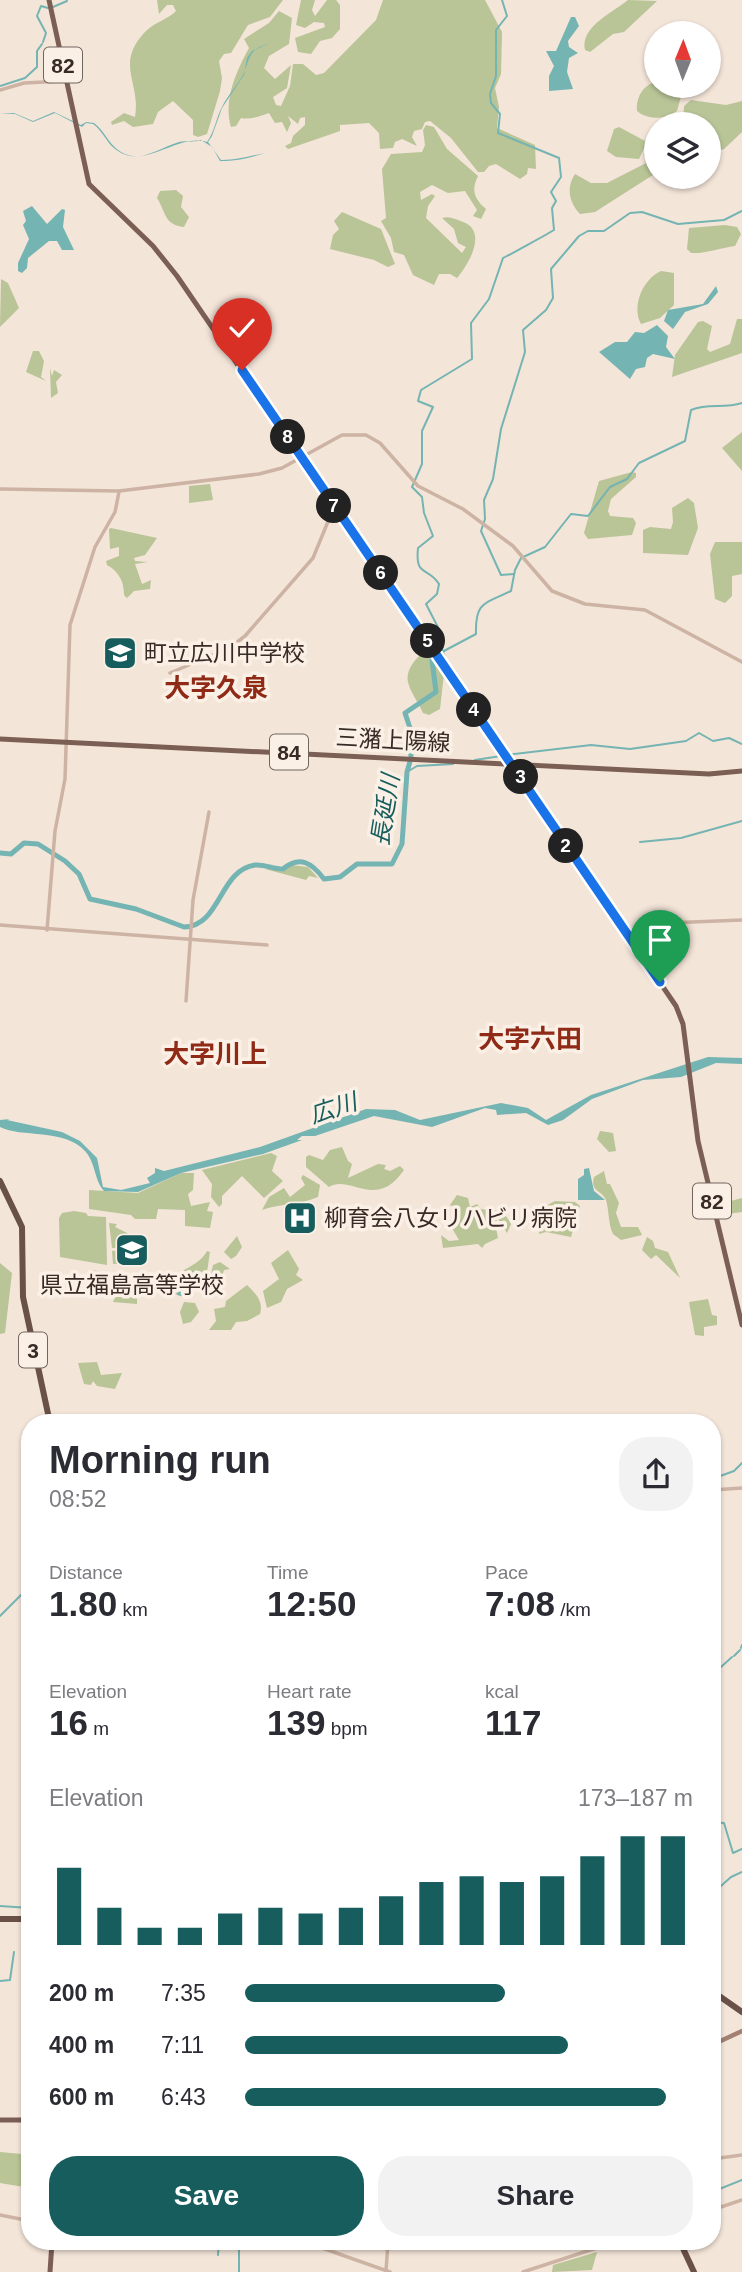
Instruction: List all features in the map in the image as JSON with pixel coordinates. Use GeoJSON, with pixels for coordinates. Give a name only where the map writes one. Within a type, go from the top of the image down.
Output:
{"type":"FeatureCollection","features":[{"type":"Feature","properties":{"kind":"highway","name":"3"},"geometry":{"type":"LineString","coordinates":[[0,1181],[22,1227],[23,1297],[48,1414]]}},
{"type":"Feature","properties":{"kind":"highway"},"geometry":{"type":"LineString","coordinates":[[0,1918],[21,1917]]}},
{"type":"Feature","properties":{"kind":"highway"},"geometry":{"type":"LineString","coordinates":[[721,1997],[742,2012]]}},
{"type":"Feature","properties":{"kind":"highway"},"geometry":{"type":"LineString","coordinates":[[684,2250],[694,2272]]}},
{"type":"Feature","properties":{"kind":"main road","name":"82"},"geometry":{"type":"LineString","coordinates":[[50,5],[75,123],[93,190],[166,261],[513,764],[679,1012],[698,1141],[742,1325]]}},
{"type":"Feature","properties":{"kind":"main road","name":"三潴上陽線"},"geometry":{"type":"LineString","coordinates":[[0,739],[709,774],[742,771]]}},
{"type":"Feature","properties":{"kind":"main road"},"geometry":{"type":"LineString","coordinates":[[721,2041],[742,2031]]}},
{"type":"Feature","properties":{"kind":"main road"},"geometry":{"type":"LineString","coordinates":[[0,2120],[21,2120]]}},
{"type":"Feature","properties":{"kind":"main road"},"geometry":{"type":"LineString","coordinates":[[50,2272],[51,2250]]}},
{"type":"Feature","properties":{"kind":"street"},"geometry":{"type":"LineString","coordinates":[[0,90],[24,83],[66,81]]}},
{"type":"Feature","properties":{"kind":"street"},"geometry":{"type":"LineString","coordinates":[[0,489],[119,491],[272,472],[342,435],[366,435],[380,443],[418,486],[463,509],[523,556],[540,580],[562,597],[585,604],[645,610],[742,662]]}},
{"type":"Feature","properties":{"kind":"street"},"geometry":{"type":"LineString","coordinates":[[47,930],[53,849],[65,779],[70,625],[95,547],[115,512],[119,491]]}},
{"type":"Feature","properties":{"kind":"street"},"geometry":{"type":"LineString","coordinates":[[170,673],[231,647],[245,636],[313,558],[334,506]]}},
{"type":"Feature","properties":{"kind":"street"},"geometry":{"type":"LineString","coordinates":[[186,1001],[193,900],[209,813]]}},
{"type":"Feature","properties":{"kind":"street"},"geometry":{"type":"LineString","coordinates":[[632,939],[667,923],[742,920]]}},
{"type":"Feature","properties":{"kind":"street"},"geometry":{"type":"LineString","coordinates":[[0,925],[267,944]]}},
{"type":"Feature","properties":{"kind":"street"},"geometry":{"type":"LineString","coordinates":[[721,1489],[742,1488]]}},
{"type":"Feature","properties":{"kind":"street"},"geometry":{"type":"LineString","coordinates":[[721,2158],[742,2155]]}},
{"type":"Feature","properties":{"kind":"street"},"geometry":{"type":"LineString","coordinates":[[721,2207],[742,2200]]}},
{"type":"Feature","properties":{"kind":"street"},"geometry":{"type":"LineString","coordinates":[[0,2215],[21,2219]]}},
{"type":"Feature","properties":{"kind":"street"},"geometry":{"type":"LineString","coordinates":[[327,2250],[387,2272],[388,2250]]}},
{"type":"Feature","properties":{"kind":"street"},"geometry":{"type":"LineString","coordinates":[[523,2272],[590,2250]]}},
{"type":"Feature","properties":{"kind":"green space"},"geometry":{"type":"Polygon","coordinates":[[[157,0],[283,0],[270,17],[248,25],[231,53],[224,54],[219,61],[222,78],[220,91],[207,134],[198,137],[193,135],[193,120],[173,101],[158,112],[153,124],[133,127],[124,121],[112,125],[111,122],[124,113],[135,117],[135,94],[130,64],[136,44],[148,29],[176,11],[173,5],[167,5],[159,14],[157,0]]]}},
{"type":"Feature","properties":{"kind":"green space"},"geometry":{"type":"Polygon","coordinates":[[[301,0],[315,0],[312,10],[315,16],[327,0],[336,0],[340,5],[340,29],[332,38],[320,41],[311,54],[298,52],[295,38],[325,27],[324,23],[314,22],[305,28],[296,25],[301,0]]]}},
{"type":"Feature","properties":{"kind":"green space"},"geometry":{"type":"Polygon","coordinates":[[[383,0],[485,0],[502,32],[501,74],[495,88],[499,107],[497,128],[535,145],[536,169],[528,168],[527,174],[520,179],[496,164],[489,166],[484,172],[478,172],[451,138],[430,121],[425,122],[422,129],[414,131],[412,137],[417,146],[402,139],[395,142],[393,148],[380,149],[379,133],[369,123],[340,125],[340,131],[288,149],[285,146],[291,143],[293,136],[305,125],[305,117],[300,118],[298,124],[288,116],[291,123],[287,132],[282,122],[275,123],[269,113],[241,118],[236,126],[231,127],[230,96],[235,76],[249,48],[244,39],[269,23],[279,11],[292,18],[289,44],[269,56],[264,68],[275,79],[291,65],[287,88],[273,97],[276,105],[281,106],[290,86],[293,64],[303,64],[316,75],[324,73],[376,20],[383,0]]]}},
{"type":"Feature","properties":{"kind":"green space"},"geometry":{"type":"Polygon","coordinates":[[[628,0],[657,1],[624,32],[613,34],[590,52],[585,50],[587,34],[592,28],[628,0]]]}},
{"type":"Feature","properties":{"kind":"green space"},"geometry":{"type":"Polygon","coordinates":[[[644,89],[644,98],[681,98],[677,111],[641,114],[637,111],[644,89]]]}},
{"type":"Feature","properties":{"kind":"green space"},"geometry":{"type":"Polygon","coordinates":[[[691,100],[726,105],[742,101],[742,132],[721,150],[721,112],[684,112],[684,106],[691,100]]]}},
{"type":"Feature","properties":{"kind":"green space"},"geometry":{"type":"Polygon","coordinates":[[[426,125],[434,127],[447,149],[478,176],[475,194],[486,209],[481,219],[473,216],[477,210],[465,191],[448,193],[432,185],[420,192],[421,200],[432,194],[435,196],[428,206],[426,218],[462,253],[466,247],[458,243],[454,229],[442,218],[463,222],[470,226],[474,233],[474,248],[462,272],[457,278],[450,274],[439,274],[434,285],[413,275],[404,255],[394,252],[391,238],[381,221],[386,218],[382,169],[391,154],[422,152],[425,145],[423,130],[426,125]]]}},
{"type":"Feature","properties":{"kind":"green space"},"geometry":{"type":"Polygon","coordinates":[[[619,127],[644,140],[639,159],[616,157],[607,151],[614,129],[619,127]]]}},
{"type":"Feature","properties":{"kind":"green space"},"geometry":{"type":"Polygon","coordinates":[[[644,164],[644,181],[595,212],[580,214],[570,195],[575,174],[591,183],[607,183],[644,164]]]}},
{"type":"Feature","properties":{"kind":"green space"},"geometry":{"type":"Polygon","coordinates":[[[176,190],[183,196],[181,207],[189,217],[184,227],[169,221],[157,198],[160,191],[176,190]]]}},
{"type":"Feature","properties":{"kind":"green space"},"geometry":{"type":"Polygon","coordinates":[[[342,212],[381,229],[395,264],[388,267],[374,260],[330,249],[333,235],[339,229],[334,221],[342,212]]]}},
{"type":"Feature","properties":{"kind":"green space"},"geometry":{"type":"Polygon","coordinates":[[[725,225],[737,227],[741,234],[735,246],[696,253],[687,249],[689,228],[725,225]]]}},
{"type":"Feature","properties":{"kind":"green space"},"geometry":{"type":"Polygon","coordinates":[[[661,271],[674,273],[674,305],[660,318],[641,324],[637,309],[640,294],[649,280],[661,271]]]}},
{"type":"Feature","properties":{"kind":"green space"},"geometry":{"type":"Polygon","coordinates":[[[1,279],[8,283],[19,308],[0,327],[1,279]]]}},
{"type":"Feature","properties":{"kind":"green space"},"geometry":{"type":"Polygon","coordinates":[[[737,319],[742,319],[742,353],[672,377],[675,355],[698,322],[703,321],[712,326],[707,349],[710,352],[730,344],[737,319]]]}},
{"type":"Feature","properties":{"kind":"green space"},"geometry":{"type":"Polygon","coordinates":[[[33,351],[39,351],[44,361],[41,377],[46,381],[26,372],[33,351]]]}},
{"type":"Feature","properties":{"kind":"green space"},"geometry":{"type":"Polygon","coordinates":[[[50,368],[52,376],[54,370],[62,375],[56,382],[58,393],[51,398],[50,368]]]}},
{"type":"Feature","properties":{"kind":"green space"},"geometry":{"type":"Polygon","coordinates":[[[742,432],[742,471],[722,448],[742,432]]]}},
{"type":"Feature","properties":{"kind":"green space"},"geometry":{"type":"Polygon","coordinates":[[[636,473],[636,477],[611,499],[608,511],[610,516],[633,518],[636,523],[632,535],[588,539],[584,533],[599,481],[636,473]]]}},
{"type":"Feature","properties":{"kind":"green space"},"geometry":{"type":"Polygon","coordinates":[[[210,484],[213,500],[189,503],[189,486],[210,484]]]}},
{"type":"Feature","properties":{"kind":"green space"},"geometry":{"type":"Polygon","coordinates":[[[688,498],[694,503],[698,528],[688,555],[643,553],[643,530],[650,527],[671,529],[672,508],[688,498]]]}},
{"type":"Feature","properties":{"kind":"green space"},"geometry":{"type":"Polygon","coordinates":[[[111,528],[157,538],[145,555],[134,558],[135,561],[148,562],[135,564],[142,584],[151,580],[150,589],[134,591],[127,598],[124,595],[120,578],[106,561],[119,556],[119,547],[110,549],[111,528]]]}},
{"type":"Feature","properties":{"kind":"green space"},"geometry":{"type":"Polygon","coordinates":[[[715,542],[742,542],[742,574],[732,576],[732,596],[725,603],[715,599],[710,554],[715,542]]]}},
{"type":"Feature","properties":{"kind":"green space"},"geometry":{"type":"Polygon","coordinates":[[[432,648],[442,649],[446,656],[440,709],[429,715],[423,713],[411,690],[408,677],[414,661],[432,648]]]}},
{"type":"Feature","properties":{"kind":"green space"},"geometry":{"type":"Polygon","coordinates":[[[291,865],[308,867],[318,878],[309,876],[306,880],[265,869],[285,869],[291,865]]]}},
{"type":"Feature","properties":{"kind":"green space"},"geometry":{"type":"Polygon","coordinates":[[[600,1131],[613,1133],[616,1151],[609,1152],[597,1139],[600,1131]]]}},
{"type":"Feature","properties":{"kind":"green space"},"geometry":{"type":"Polygon","coordinates":[[[342,1147],[352,1164],[348,1178],[378,1164],[386,1165],[384,1169],[390,1171],[400,1166],[404,1170],[394,1182],[383,1188],[374,1190],[337,1184],[329,1187],[306,1167],[306,1157],[309,1155],[323,1160],[330,1150],[342,1147]]]}},
{"type":"Feature","properties":{"kind":"green space"},"geometry":{"type":"Polygon","coordinates":[[[271,1153],[277,1156],[272,1171],[283,1181],[264,1198],[242,1176],[222,1196],[222,1204],[219,1207],[211,1197],[212,1184],[202,1170],[271,1153]]]}},
{"type":"Feature","properties":{"kind":"green space"},"geometry":{"type":"Polygon","coordinates":[[[604,1171],[607,1184],[610,1184],[619,1203],[616,1213],[621,1227],[638,1227],[642,1235],[621,1240],[613,1234],[606,1200],[593,1182],[594,1177],[604,1171]]]}},
{"type":"Feature","properties":{"kind":"green space"},"geometry":{"type":"Polygon","coordinates":[[[181,1173],[194,1173],[193,1190],[188,1194],[191,1206],[210,1202],[207,1211],[213,1212],[210,1228],[185,1226],[185,1210],[158,1209],[156,1219],[135,1219],[131,1215],[89,1209],[89,1190],[138,1193],[181,1173]]]}},
{"type":"Feature","properties":{"kind":"green space"},"geometry":{"type":"Polygon","coordinates":[[[303,1175],[320,1185],[318,1197],[262,1210],[269,1197],[284,1188],[290,1197],[305,1185],[301,1178],[303,1175]]]}},
{"type":"Feature","properties":{"kind":"green space"},"geometry":{"type":"Polygon","coordinates":[[[457,1195],[468,1198],[470,1207],[477,1204],[481,1209],[502,1213],[511,1224],[507,1233],[498,1219],[495,1223],[498,1238],[482,1248],[478,1244],[443,1248],[441,1235],[449,1241],[459,1240],[453,1230],[454,1207],[450,1205],[457,1195]]]}},
{"type":"Feature","properties":{"kind":"green space"},"geometry":{"type":"Polygon","coordinates":[[[742,1198],[742,1212],[720,1215],[731,1201],[742,1198]]]}},
{"type":"Feature","properties":{"kind":"green space"},"geometry":{"type":"Polygon","coordinates":[[[555,1201],[575,1202],[580,1206],[571,1237],[546,1232],[539,1234],[540,1209],[555,1201]]]}},
{"type":"Feature","properties":{"kind":"green space"},"geometry":{"type":"Polygon","coordinates":[[[62,1213],[86,1213],[88,1216],[106,1217],[107,1265],[60,1257],[59,1218],[62,1213]]]}},
{"type":"Feature","properties":{"kind":"green space"},"geometry":{"type":"Polygon","coordinates":[[[109,1223],[117,1224],[115,1227],[131,1235],[132,1248],[112,1248],[109,1223]]]}},
{"type":"Feature","properties":{"kind":"green space"},"geometry":{"type":"Polygon","coordinates":[[[237,1236],[242,1247],[231,1259],[224,1252],[237,1236]]]}},
{"type":"Feature","properties":{"kind":"green space"},"geometry":{"type":"Polygon","coordinates":[[[647,1237],[653,1241],[655,1248],[668,1252],[680,1278],[656,1255],[651,1259],[642,1250],[647,1237]]]}},
{"type":"Feature","properties":{"kind":"green space"},"geometry":{"type":"Polygon","coordinates":[[[132,1250],[133,1263],[113,1264],[112,1251],[132,1250]]]}},
{"type":"Feature","properties":{"kind":"green space"},"geometry":{"type":"Polygon","coordinates":[[[288,1250],[299,1269],[296,1275],[303,1280],[287,1289],[281,1302],[267,1308],[263,1291],[279,1279],[271,1263],[288,1250]]]}},
{"type":"Feature","properties":{"kind":"green space"},"geometry":{"type":"Polygon","coordinates":[[[207,1251],[210,1252],[206,1279],[179,1295],[164,1292],[171,1279],[197,1262],[207,1251]]]}},
{"type":"Feature","properties":{"kind":"green space"},"geometry":{"type":"Polygon","coordinates":[[[220,1262],[230,1269],[224,1270],[221,1279],[214,1283],[210,1279],[213,1265],[220,1262]]]}},
{"type":"Feature","properties":{"kind":"green space"},"geometry":{"type":"Polygon","coordinates":[[[0,1263],[12,1273],[5,1333],[0,1334],[0,1263]]]}},
{"type":"Feature","properties":{"kind":"green space"},"geometry":{"type":"Polygon","coordinates":[[[92,1270],[112,1274],[117,1282],[115,1291],[103,1285],[90,1286],[92,1270]]]}},
{"type":"Feature","properties":{"kind":"green space"},"geometry":{"type":"Polygon","coordinates":[[[247,1285],[260,1301],[260,1314],[247,1321],[236,1322],[231,1330],[209,1330],[216,1321],[214,1309],[225,1307],[226,1301],[247,1285]]]}},
{"type":"Feature","properties":{"kind":"green space"},"geometry":{"type":"Polygon","coordinates":[[[116,1294],[137,1297],[137,1304],[113,1302],[116,1294]]]}},
{"type":"Feature","properties":{"kind":"green space"},"geometry":{"type":"Polygon","coordinates":[[[708,1299],[712,1315],[717,1316],[717,1325],[704,1327],[704,1336],[695,1335],[689,1302],[708,1299]]]}},
{"type":"Feature","properties":{"kind":"green space"},"geometry":{"type":"Polygon","coordinates":[[[184,1302],[195,1303],[199,1312],[191,1322],[183,1324],[180,1312],[184,1302]]]}},
{"type":"Feature","properties":{"kind":"green space"},"geometry":{"type":"Polygon","coordinates":[[[97,1362],[101,1375],[122,1373],[115,1389],[97,1386],[93,1381],[91,1385],[84,1384],[78,1363],[97,1362]]]}},
{"type":"Feature","properties":{"kind":"green space"},"geometry":{"type":"Polygon","coordinates":[[[0,2152],[21,2154],[21,2186],[0,2183],[0,2152]]]}},
{"type":"Feature","properties":{"kind":"green space"},"geometry":{"type":"Polygon","coordinates":[[[597,2252],[592,2270],[552,2272],[553,2265],[597,2252]]]}},
{"type":"Feature","properties":{"kind":"water"},"geometry":{"type":"Polygon","coordinates":[[[571,17],[575,17],[579,26],[568,41],[569,47],[578,53],[569,58],[567,72],[573,89],[549,91],[549,76],[554,66],[546,51],[556,51],[571,17]]]}},
{"type":"Feature","properties":{"kind":"water"},"geometry":{"type":"Polygon","coordinates":[[[256,49],[251,55],[245,70],[247,58],[256,49]]]}},
{"type":"Feature","properties":{"kind":"water"},"geometry":{"type":"Polygon","coordinates":[[[245,70],[244,75],[222,108],[212,136],[208,142],[211,147],[203,141],[207,142],[210,138],[220,111],[224,103],[245,70]]]}},
{"type":"Feature","properties":{"kind":"water"},"geometry":{"type":"Polygon","coordinates":[[[54,112],[81,125],[86,122],[94,123],[121,152],[131,156],[123,154],[115,149],[93,124],[86,123],[82,127],[55,113],[33,122],[15,114],[0,114],[14,113],[33,121],[54,112]]]}},
{"type":"Feature","properties":{"kind":"water"},"geometry":{"type":"Polygon","coordinates":[[[213,150],[221,160],[265,153],[243,159],[220,161],[213,150]]]}},
{"type":"Feature","properties":{"kind":"water"},"geometry":{"type":"Polygon","coordinates":[[[32,206],[47,224],[62,209],[65,210],[63,227],[74,250],[62,250],[57,241],[49,241],[28,258],[27,268],[22,273],[18,271],[18,263],[29,239],[23,225],[26,221],[23,211],[32,206]]]}},
{"type":"Feature","properties":{"kind":"water"},"geometry":{"type":"Polygon","coordinates":[[[716,286],[718,292],[708,304],[685,312],[673,329],[664,321],[668,310],[703,304],[716,286]]]}},
{"type":"Feature","properties":{"kind":"water"},"geometry":{"type":"Polygon","coordinates":[[[657,325],[668,336],[666,347],[675,359],[653,354],[647,358],[645,367],[636,369],[630,379],[599,352],[615,342],[627,342],[635,332],[644,333],[657,325]]]}},
{"type":"Feature","properties":{"kind":"water"},"geometry":{"type":"Polygon","coordinates":[[[708,1057],[742,1058],[742,1064],[716,1063],[681,1077],[643,1080],[592,1099],[563,1120],[548,1125],[526,1113],[497,1115],[496,1110],[485,1108],[432,1127],[374,1116],[315,1136],[302,1136],[297,1140],[302,1140],[263,1154],[181,1173],[138,1192],[104,1191],[89,1156],[66,1139],[0,1127],[0,1120],[10,1119],[7,1120],[62,1132],[80,1141],[97,1158],[103,1187],[121,1190],[150,1183],[147,1178],[155,1173],[155,1168],[164,1171],[260,1147],[366,1109],[395,1110],[420,1120],[501,1103],[528,1108],[546,1120],[591,1095],[708,1057]]]}},
{"type":"Feature","properties":{"kind":"water"},"geometry":{"type":"Polygon","coordinates":[[[589,1168],[594,1191],[605,1200],[578,1200],[578,1179],[584,1175],[584,1169],[589,1168]]]}},
{"type":"Feature","properties":{"kind":"water"},"geometry":{"type":"Polygon","coordinates":[[[198,1270],[200,1274],[189,1298],[177,1295],[184,1274],[198,1270]]]}},
{"type":"Feature","properties":{"kind":"waterway"},"geometry":{"type":"LineString","coordinates":[[502,0],[507,16],[496,30],[496,76],[490,94],[491,103],[500,114],[498,133],[559,158],[561,177],[551,192],[556,201],[552,208],[554,230],[503,258],[489,299],[471,323],[472,359],[421,390],[418,401],[433,407],[422,431],[422,464],[412,487],[422,497],[424,513],[433,536],[418,548],[418,564],[439,584],[437,594],[426,604],[443,637],[442,652],[476,634],[477,616],[483,605],[511,591],[515,570],[521,558],[545,547],[571,514],[588,516],[610,487],[627,479],[639,463],[685,441],[691,410],[742,403]]}},
{"type":"Feature","properties":{"kind":"waterway"},"geometry":{"type":"LineString","coordinates":[[53,7],[67,1]]}},
{"type":"Feature","properties":{"kind":"waterway"},"geometry":{"type":"LineString","coordinates":[[43,42],[46,33],[37,16],[41,6],[48,8]]}},
{"type":"Feature","properties":{"kind":"waterway"},"geometry":{"type":"LineString","coordinates":[[0,86],[25,78],[37,67],[37,51],[42,44]]}},
{"type":"Feature","properties":{"kind":"waterway"},"geometry":{"type":"LineString","coordinates":[[514,574],[501,575],[481,531],[485,519],[484,500],[493,479],[501,429],[525,352],[523,330],[546,310],[553,298],[551,269],[579,236],[588,231],[604,231],[630,213],[642,212],[678,224],[724,220],[742,211]]}},
{"type":"Feature","properties":{"kind":"waterway","name":"長延川"},"geometry":{"type":"LineString","coordinates":[[0,853],[11,854],[24,843],[38,844],[65,861],[79,874],[90,899],[136,909],[184,927],[206,918],[234,877],[243,869],[255,865],[283,869],[295,862],[305,863],[324,879],[340,877],[357,864],[392,864],[402,844],[407,772],[411,758],[410,728],[405,713],[436,692],[432,660],[442,652]]}},
{"type":"Feature","properties":{"kind":"waterway"},"geometry":{"type":"LineString","coordinates":[[506,755],[591,745],[630,749],[686,741],[699,733],[713,741],[729,738],[742,744]]}},
{"type":"Feature","properties":{"kind":"waterway"},"geometry":{"type":"LineString","coordinates":[[475,760],[501,756]]}},
{"type":"Feature","properties":{"kind":"waterway"},"geometry":{"type":"LineString","coordinates":[[407,772],[417,766],[453,764]]}},
{"type":"Feature","properties":{"kind":"waterway"},"geometry":{"type":"LineString","coordinates":[[640,842],[681,838],[742,821]]}},
{"type":"Feature","properties":{"kind":"waterway"},"geometry":{"type":"LineString","coordinates":[[721,1476],[734,1471],[742,1463]]}},
{"type":"Feature","properties":{"kind":"waterway"},"geometry":{"type":"LineString","coordinates":[[0,1616],[21,1595]]}},
{"type":"Feature","properties":{"kind":"waterway"},"geometry":{"type":"LineString","coordinates":[[734,1656],[740,1650]]}},
{"type":"Feature","properties":{"kind":"waterway"},"geometry":{"type":"LineString","coordinates":[[721,1667],[732,1657]]}},
{"type":"Feature","properties":{"kind":"waterway"},"geometry":{"type":"LineString","coordinates":[[721,1823],[724,1823],[733,1853],[742,1849]]}},
{"type":"Feature","properties":{"kind":"waterway"},"geometry":{"type":"LineString","coordinates":[[721,1886],[742,1872]]}},
{"type":"Feature","properties":{"kind":"waterway"},"geometry":{"type":"LineString","coordinates":[[0,1906],[21,1907]]}},
{"type":"Feature","properties":{"kind":"waterway"},"geometry":{"type":"LineString","coordinates":[[0,1981],[10,1980],[14,1952]]}},
{"type":"Feature","properties":{"kind":"waterway"},"geometry":{"type":"LineString","coordinates":[[721,2188],[742,2180]]}},
{"type":"Feature","properties":{"kind":"waterway"},"geometry":{"type":"LineString","coordinates":[[218,2250],[218,2255]]}},
{"type":"Feature","properties":{"kind":"waterway"},"geometry":{"type":"LineString","coordinates":[[239,2250],[239,2272]]}},
{"type":"Feature","properties":{"kind":"place","name":"町立広川中学校"},"geometry":{"type":"Point","coordinates":[120,653]}},
{"type":"Feature","properties":{"kind":"place","name":"柳育会八女リハビリ病院"},"geometry":{"type":"Point","coordinates":[300,1218]}},
{"type":"Feature","properties":{"kind":"place","name":"県立福島高等学校"},"geometry":{"type":"Point","coordinates":[132,1250]}},
{"type":"Feature","properties":{"kind":"district","name":"大字久泉"},"geometry":{"type":"Point","coordinates":[216,688]}},
{"type":"Feature","properties":{"kind":"district","name":"大字六田"},"geometry":{"type":"Point","coordinates":[530,1039]}},
{"type":"Feature","properties":{"kind":"district","name":"大字川上"},"geometry":{"type":"Point","coordinates":[215,1054]}},
{"type":"Feature","properties":{"kind":"route"},"geometry":{"type":"LineString","coordinates":[[242,370],[660,982]]}},
{"type":"Feature","properties":{"kind":"water label","name":"広川"},"geometry":{"type":"Point","coordinates":[333,1108]}}]}
